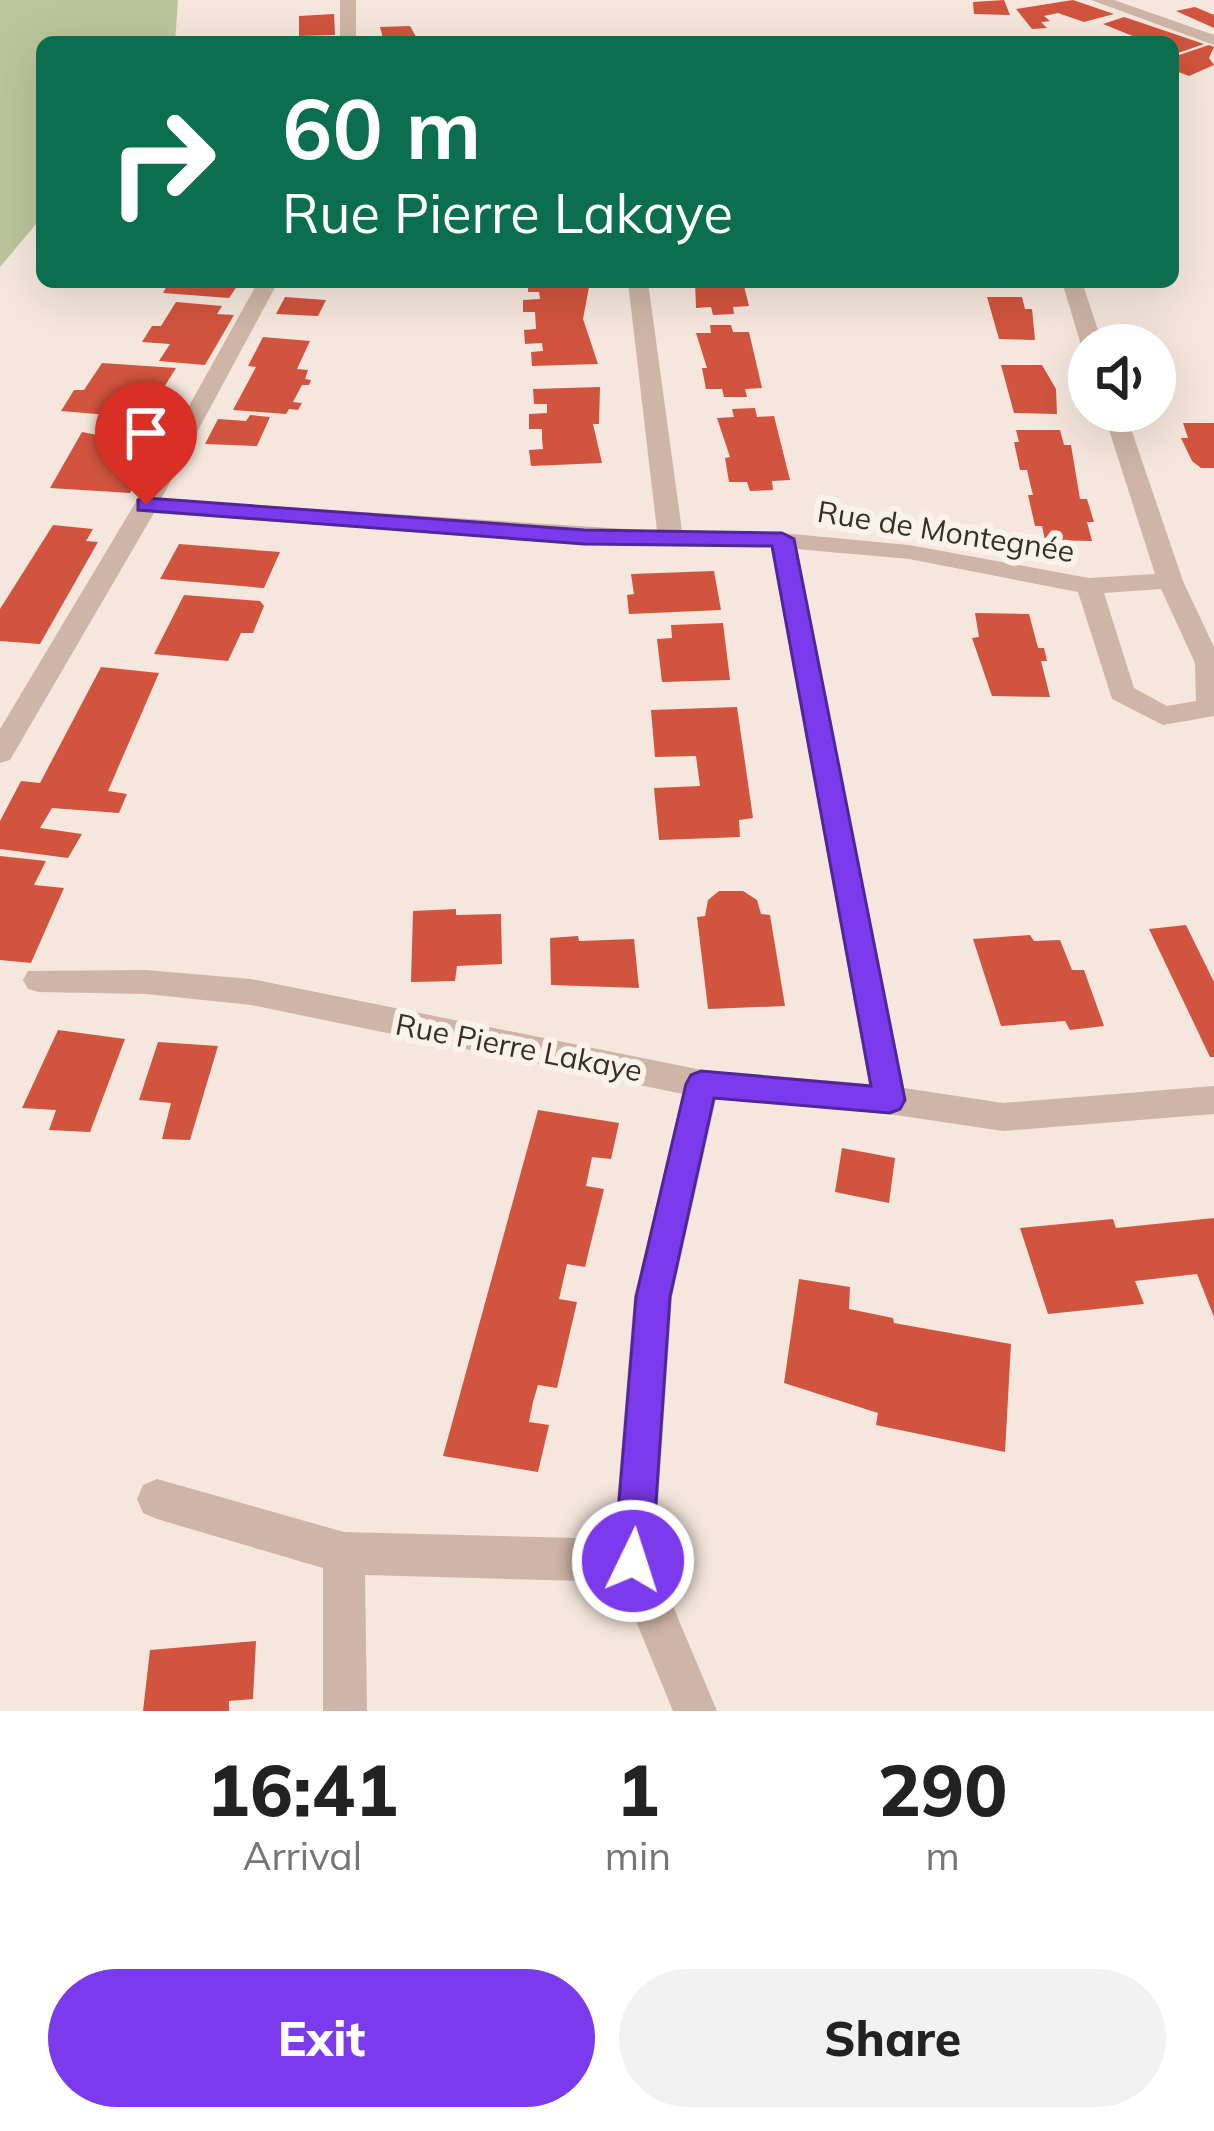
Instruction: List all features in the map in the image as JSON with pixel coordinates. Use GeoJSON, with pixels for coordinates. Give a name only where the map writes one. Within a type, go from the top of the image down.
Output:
{"type":"FeatureCollection","features":[{"type":"Feature","properties":{"kind":"street"},"geometry":{"type":"LineString","coordinates":[[348,0],[348,36]]}},
{"type":"Feature","properties":{"kind":"street"},"geometry":{"type":"LineString","coordinates":[[1099,0],[1214,40]]}},
{"type":"Feature","properties":{"kind":"street"},"geometry":{"type":"LineString","coordinates":[[0,753],[146,505],[265,288]]}},
{"type":"Feature","properties":{"kind":"street"},"geometry":{"type":"LineString","coordinates":[[639,288],[670,537]]}},
{"type":"Feature","properties":{"kind":"street"},"geometry":{"type":"LineString","coordinates":[[1074,288],[1085,324]]}},
{"type":"Feature","properties":{"kind":"street","name":"Rue de Montegnée"},"geometry":{"type":"LineString","coordinates":[[1089,586],[1122,693],[1163,716],[1210,708],[1208,663],[1169,581],[1121,432]]}},
{"type":"Feature","properties":{"kind":"street","name":"Rue de Montegnée"},"geometry":{"type":"LineString","coordinates":[[146,505],[584,537],[782,539],[909,552],[1089,586],[1169,581]]}},
{"type":"Feature","properties":{"kind":"street"},"geometry":{"type":"LineString","coordinates":[[782,539],[890,1100]]}},
{"type":"Feature","properties":{"kind":"street","name":"Rue Pierre Lakaye"},"geometry":{"type":"LineString","coordinates":[[39,980],[146,982],[251,992],[701,1084],[890,1100],[1003,1117],[1214,1100]]}},
{"type":"Feature","properties":{"kind":"street"},"geometry":{"type":"LineString","coordinates":[[695,1711],[633,1561],[653,1297],[701,1084]]}},
{"type":"Feature","properties":{"kind":"street"},"geometry":{"type":"LineString","coordinates":[[157,1499],[344,1552],[633,1561]]}},
{"type":"Feature","properties":{"kind":"street"},"geometry":{"type":"LineString","coordinates":[[344,1552],[345,1711]]}},
{"type":"Feature","properties":{"kind":"green space"},"geometry":{"type":"Polygon","coordinates":[[[0,0],[178,0],[175,36],[36,36],[36,224],[0,267],[0,0]]]}},
{"type":"Feature","properties":{"kind":"building"},"geometry":{"type":"Polygon","coordinates":[[[1004,0],[1010,15],[974,14],[973,2],[1004,0]]]}},
{"type":"Feature","properties":{"kind":"building"},"geometry":{"type":"Polygon","coordinates":[[[1073,0],[1114,14],[1084,22],[1058,13],[1044,16],[1050,21],[1041,22],[1047,28],[1032,29],[1016,9],[1073,0]]]}},
{"type":"Feature","properties":{"kind":"building"},"geometry":{"type":"Polygon","coordinates":[[[1195,7],[1214,15],[1214,28],[1176,11],[1195,7]]]}},
{"type":"Feature","properties":{"kind":"building"},"geometry":{"type":"Polygon","coordinates":[[[334,14],[335,35],[299,36],[299,16],[334,14]]]}},
{"type":"Feature","properties":{"kind":"building"},"geometry":{"type":"Polygon","coordinates":[[[1124,17],[1204,44],[1179,53],[1179,36],[1133,36],[1103,24],[1124,17]]]}},
{"type":"Feature","properties":{"kind":"building"},"geometry":{"type":"Polygon","coordinates":[[[410,26],[416,36],[382,36],[380,27],[410,26]]]}},
{"type":"Feature","properties":{"kind":"building"},"geometry":{"type":"Polygon","coordinates":[[[1209,45],[1214,47],[1209,58],[1214,65],[1189,76],[1179,72],[1179,55],[1209,45]]]}},
{"type":"Feature","properties":{"kind":"building"},"geometry":{"type":"Polygon","coordinates":[[[166,288],[236,288],[229,298],[163,293],[166,288]]]}},
{"type":"Feature","properties":{"kind":"building"},"geometry":{"type":"Polygon","coordinates":[[[528,288],[589,288],[583,319],[598,364],[532,366],[531,352],[543,351],[542,343],[525,344],[524,330],[536,329],[535,312],[523,312],[523,300],[540,299],[539,292],[528,292],[528,288]]]}},
{"type":"Feature","properties":{"kind":"building"},"geometry":{"type":"Polygon","coordinates":[[[695,288],[744,288],[749,306],[733,307],[734,314],[713,315],[711,307],[696,308],[695,288]]]}},
{"type":"Feature","properties":{"kind":"building"},"geometry":{"type":"Polygon","coordinates":[[[285,297],[326,300],[318,316],[276,314],[285,297]]]}},
{"type":"Feature","properties":{"kind":"building"},"geometry":{"type":"Polygon","coordinates":[[[987,297],[1022,297],[1025,309],[1032,309],[1035,340],[999,339],[987,297]]]}},
{"type":"Feature","properties":{"kind":"building"},"geometry":{"type":"Polygon","coordinates":[[[176,302],[222,306],[217,314],[234,315],[205,365],[159,361],[170,344],[142,342],[152,326],[161,326],[176,302]]]}},
{"type":"Feature","properties":{"kind":"building"},"geometry":{"type":"Polygon","coordinates":[[[710,325],[731,325],[733,332],[749,332],[762,388],[745,389],[747,397],[724,397],[722,389],[706,389],[702,368],[707,368],[696,333],[711,333],[710,325]]]}},
{"type":"Feature","properties":{"kind":"building"},"geometry":{"type":"Polygon","coordinates":[[[263,337],[310,341],[297,369],[308,370],[305,379],[311,380],[302,385],[293,402],[302,403],[298,410],[289,409],[286,414],[233,410],[256,367],[248,366],[263,337]]]}},
{"type":"Feature","properties":{"kind":"building"},"geometry":{"type":"Polygon","coordinates":[[[102,363],[176,368],[145,418],[61,411],[74,390],[84,390],[102,363]]]}},
{"type":"Feature","properties":{"kind":"building"},"geometry":{"type":"Polygon","coordinates":[[[1001,365],[1042,365],[1056,389],[1057,414],[1014,413],[1001,365]]]}},
{"type":"Feature","properties":{"kind":"building"},"geometry":{"type":"Polygon","coordinates":[[[600,387],[599,424],[593,424],[602,463],[531,466],[529,450],[543,449],[542,429],[529,429],[529,414],[547,413],[547,404],[534,404],[533,389],[600,387]]]}},
{"type":"Feature","properties":{"kind":"building"},"geometry":{"type":"Polygon","coordinates":[[[755,408],[757,417],[774,416],[790,480],[772,481],[773,490],[750,491],[747,482],[729,482],[725,458],[730,457],[717,418],[734,417],[732,409],[755,408]]]}},
{"type":"Feature","properties":{"kind":"building"},"geometry":{"type":"Polygon","coordinates":[[[250,415],[270,417],[257,446],[205,444],[218,419],[246,421],[250,415]]]}},
{"type":"Feature","properties":{"kind":"building"},"geometry":{"type":"Polygon","coordinates":[[[1183,423],[1214,423],[1214,468],[1201,468],[1192,461],[1181,438],[1188,438],[1183,423]]]}},
{"type":"Feature","properties":{"kind":"building"},"geometry":{"type":"Polygon","coordinates":[[[1016,430],[1060,430],[1064,445],[1071,445],[1080,499],[1087,499],[1094,522],[1087,522],[1092,541],[1045,540],[1042,526],[1035,526],[1027,470],[1020,470],[1014,442],[1019,442],[1016,430]]]}},
{"type":"Feature","properties":{"kind":"building"},"geometry":{"type":"Polygon","coordinates":[[[82,432],[122,440],[159,440],[130,493],[50,488],[82,432]]]}},
{"type":"Feature","properties":{"kind":"building"},"geometry":{"type":"Polygon","coordinates":[[[53,525],[93,529],[86,541],[98,542],[40,644],[0,641],[0,609],[53,525]]]}},
{"type":"Feature","properties":{"kind":"building"},"geometry":{"type":"Polygon","coordinates":[[[179,544],[280,552],[264,588],[160,579],[179,544]]]}},
{"type":"Feature","properties":{"kind":"building"},"geometry":{"type":"Polygon","coordinates":[[[714,571],[721,610],[629,614],[627,595],[634,594],[631,574],[714,571]]]}},
{"type":"Feature","properties":{"kind":"building"},"geometry":{"type":"Polygon","coordinates":[[[184,595],[260,601],[264,606],[253,633],[241,633],[228,661],[154,654],[184,595]]]}},
{"type":"Feature","properties":{"kind":"building"},"geometry":{"type":"Polygon","coordinates":[[[975,613],[1029,614],[1038,648],[1044,648],[1047,661],[1041,661],[1050,697],[992,696],[972,638],[979,637],[975,613]]]}},
{"type":"Feature","properties":{"kind":"building"},"geometry":{"type":"Polygon","coordinates":[[[723,623],[730,680],[662,682],[657,639],[672,638],[671,625],[723,623]]]}},
{"type":"Feature","properties":{"kind":"building"},"geometry":{"type":"Polygon","coordinates":[[[101,667],[159,673],[108,791],[127,794],[119,813],[52,808],[40,828],[82,834],[68,858],[0,849],[0,821],[21,781],[40,783],[101,667]]]}},
{"type":"Feature","properties":{"kind":"building"},"geometry":{"type":"Polygon","coordinates":[[[737,707],[753,818],[739,820],[740,837],[659,840],[654,788],[700,786],[696,756],[655,757],[651,710],[737,707]]]}},
{"type":"Feature","properties":{"kind":"building"},"geometry":{"type":"Polygon","coordinates":[[[0,856],[46,861],[34,885],[64,888],[31,963],[0,960],[0,856]]]}},
{"type":"Feature","properties":{"kind":"building"},"geometry":{"type":"Polygon","coordinates":[[[719,891],[743,891],[757,900],[761,914],[770,915],[785,1006],[708,1009],[697,917],[705,916],[708,900],[719,891]]]}},
{"type":"Feature","properties":{"kind":"building"},"geometry":{"type":"Polygon","coordinates":[[[456,909],[456,915],[501,914],[502,964],[457,966],[455,981],[411,982],[413,911],[456,909]]]}},
{"type":"Feature","properties":{"kind":"building"},"geometry":{"type":"Polygon","coordinates":[[[1186,925],[1214,982],[1214,1057],[1149,929],[1186,925]]]}},
{"type":"Feature","properties":{"kind":"building"},"geometry":{"type":"Polygon","coordinates":[[[1030,935],[1034,941],[1060,940],[1072,970],[1084,970],[1104,1026],[1070,1030],[1065,1021],[1001,1026],[973,939],[1030,935]]]}},
{"type":"Feature","properties":{"kind":"building"},"geometry":{"type":"Polygon","coordinates":[[[578,936],[579,941],[634,939],[639,988],[551,985],[550,938],[578,936]]]}},
{"type":"Feature","properties":{"kind":"building"},"geometry":{"type":"Polygon","coordinates":[[[58,1030],[125,1039],[90,1132],[49,1130],[56,1110],[22,1108],[58,1030]]]}},
{"type":"Feature","properties":{"kind":"building"},"geometry":{"type":"Polygon","coordinates":[[[158,1042],[218,1046],[190,1140],[162,1139],[171,1103],[139,1100],[158,1042]]]}},
{"type":"Feature","properties":{"kind":"building"},"geometry":{"type":"Polygon","coordinates":[[[538,1110],[619,1123],[611,1159],[592,1157],[586,1186],[604,1189],[585,1267],[567,1264],[559,1299],[577,1302],[557,1388],[538,1385],[533,1402],[529,1422],[549,1425],[538,1472],[443,1456],[538,1110]]]}},
{"type":"Feature","properties":{"kind":"building"},"geometry":{"type":"Polygon","coordinates":[[[842,1148],[895,1158],[889,1203],[835,1192],[842,1148]]]}},
{"type":"Feature","properties":{"kind":"building"},"geometry":{"type":"Polygon","coordinates":[[[1214,1218],[1214,1317],[1197,1274],[1135,1281],[1144,1304],[1048,1314],[1020,1228],[1113,1219],[1116,1228],[1214,1218]]]}},
{"type":"Feature","properties":{"kind":"building"},"geometry":{"type":"Polygon","coordinates":[[[799,1279],[850,1287],[849,1309],[893,1318],[894,1323],[1011,1344],[1005,1452],[876,1425],[878,1413],[784,1383],[799,1279]]]}},
{"type":"Feature","properties":{"kind":"building"},"geometry":{"type":"Polygon","coordinates":[[[256,1641],[253,1699],[229,1701],[229,1711],[143,1711],[150,1650],[256,1641]]]}},
{"type":"Feature","properties":{"kind":"route"},"geometry":{"type":"LineString","coordinates":[[146,505],[584,537],[782,539],[890,1100],[701,1084],[653,1297],[633,1561]]}}]}
